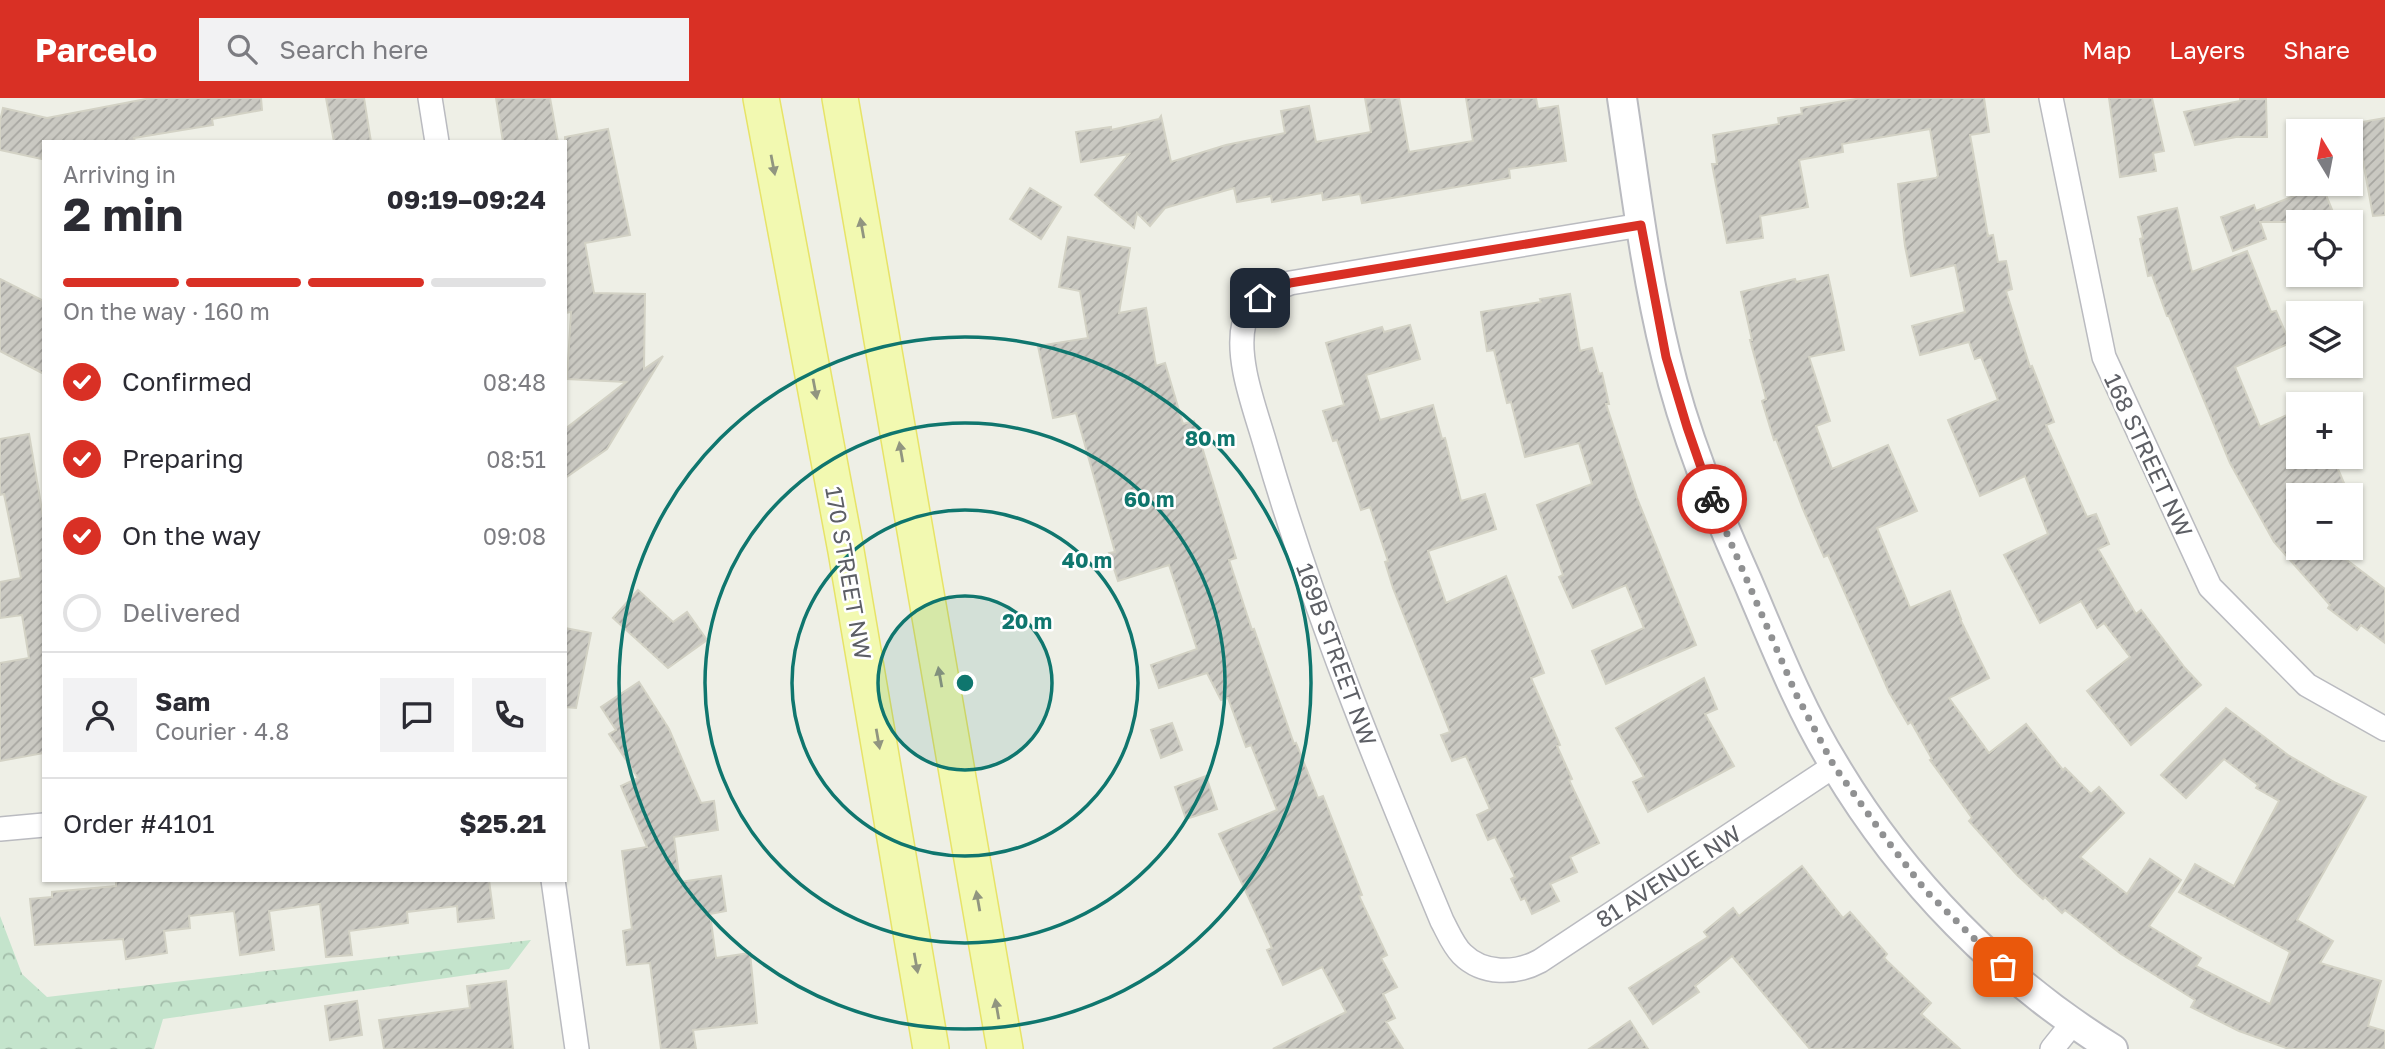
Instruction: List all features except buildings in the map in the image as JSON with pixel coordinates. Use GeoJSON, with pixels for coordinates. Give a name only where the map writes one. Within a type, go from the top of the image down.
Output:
{"type":"FeatureCollection","features":[{"type":"Feature","properties":{"kind":"main road","name":"170 STREET NW"},"geometry":{"type":"LineString","coordinates":[[761,98],[846,551],[931,1049]]}},
{"type":"Feature","properties":{"kind":"main road"},"geometry":{"type":"LineString","coordinates":[[840,98],[1004,1049]]}},
{"type":"Feature","properties":{"kind":"street"},"geometry":{"type":"LineString","coordinates":[[430,98],[437,140]]}},
{"type":"Feature","properties":{"kind":"street"},"geometry":{"type":"LineString","coordinates":[[1622,98],[1641,225],[1666,357],[1707,485],[1796,694],[1834,766],[1926,891],[1970,937],[2019,982],[2072,1024],[2113,1049]]}},
{"type":"Feature","properties":{"kind":"street","name":"168 STREET NW"},"geometry":{"type":"LineString","coordinates":[[2051,98],[2104,358],[2210,587],[2307,685],[2385,729]]}},
{"type":"Feature","properties":{"kind":"street","name":"169B STREET NW"},"geometry":{"type":"LineString","coordinates":[[1495,970],[1478,965],[1463,955],[1442,921],[1347,685],[1280,493],[1250,387],[1242,341],[1244,322],[1250,307],[1260,298],[1290,283],[1641,225]]}},
{"type":"Feature","properties":{"kind":"street","name":"81 AVENUE NW"},"geometry":{"type":"LineString","coordinates":[[1495,970],[1528,968],[1540,961],[1834,766]]}},
{"type":"Feature","properties":{"kind":"street"},"geometry":{"type":"LineString","coordinates":[[0,830],[42,825]]}},
{"type":"Feature","properties":{"kind":"street"},"geometry":{"type":"LineString","coordinates":[[553,882],[577,1049]]}},
{"type":"Feature","properties":{"kind":"street"},"geometry":{"type":"LineString","coordinates":[[2052,1049],[2072,1024]]}},
{"type":"Feature","properties":{"kind":"green space"},"geometry":{"type":"Polygon","coordinates":[[[0,916],[22,974],[47,997],[531,940],[509,969],[163,1019],[154,1049],[0,1049],[0,916]]]}},
{"type":"Feature","properties":{"kind":"way so far"},"geometry":{"type":"LineString","coordinates":[[1712,499],[1796,694],[1834,766],[1926,891],[2003,967]]}},
{"type":"Feature","properties":{"kind":"route"},"geometry":{"type":"LineString","coordinates":[[1260,298],[1290,283],[1641,225],[1666,357],[1712,499]]}}]}
